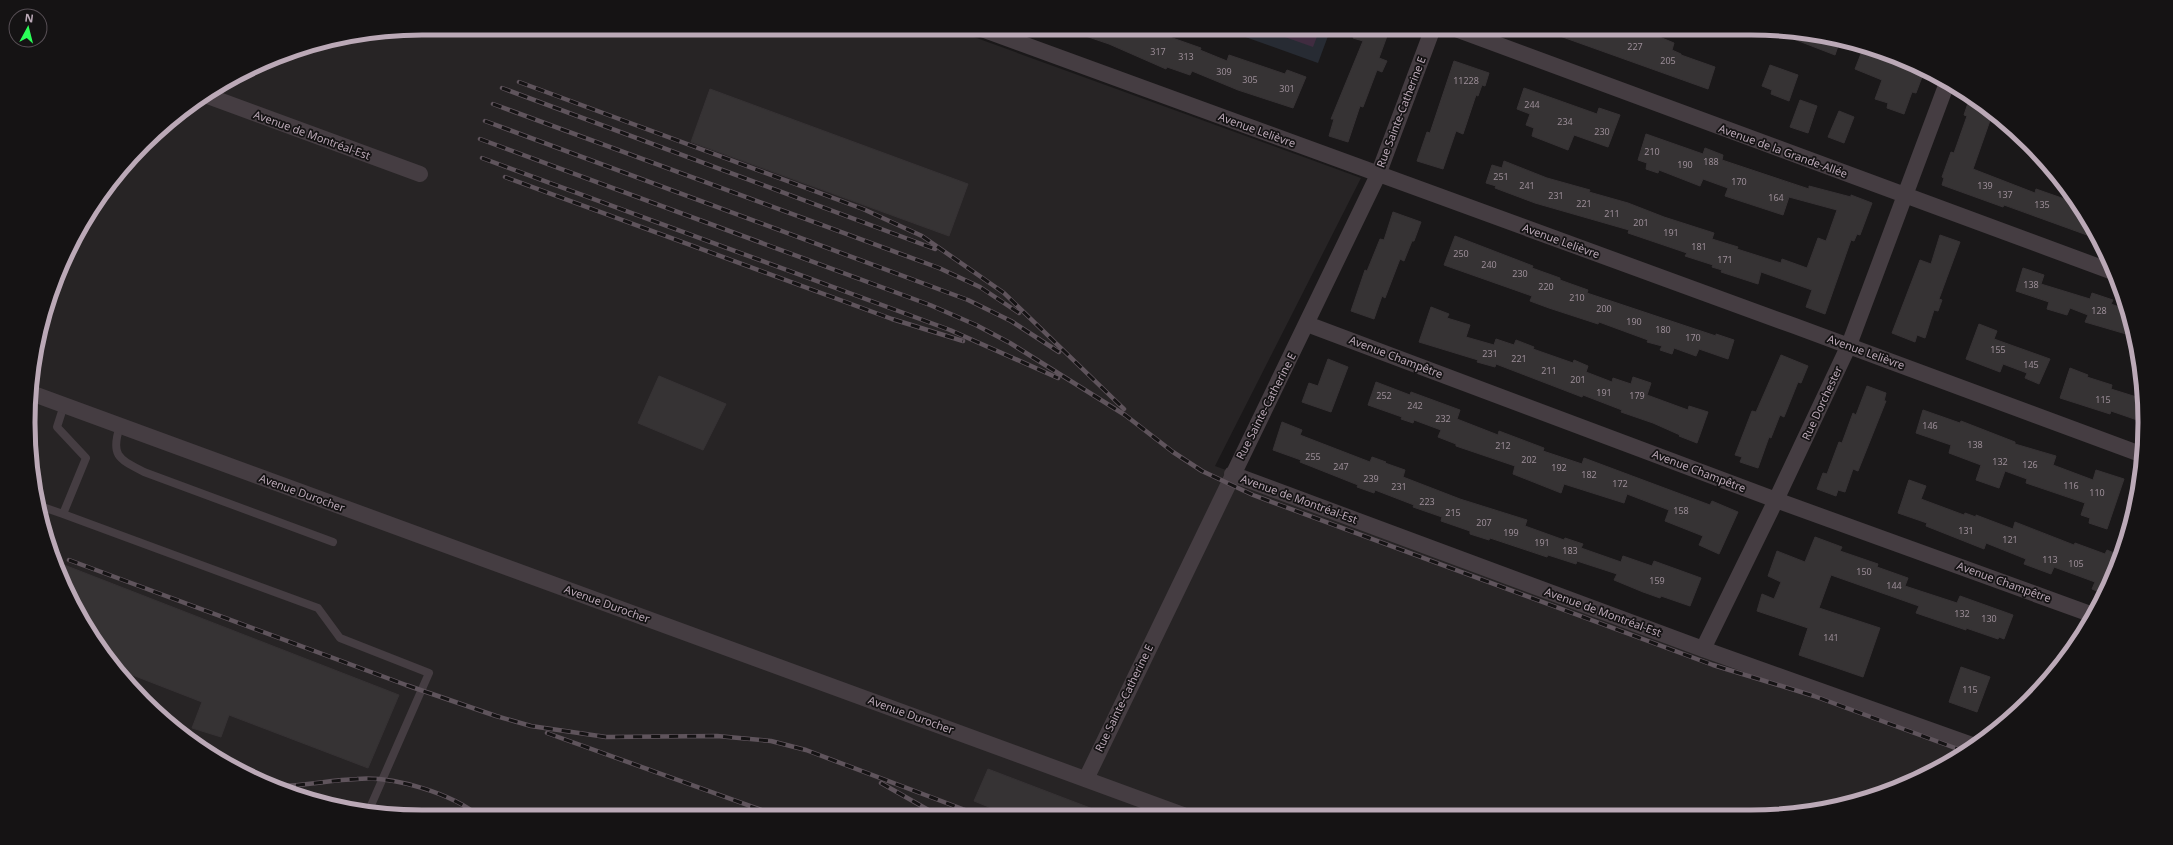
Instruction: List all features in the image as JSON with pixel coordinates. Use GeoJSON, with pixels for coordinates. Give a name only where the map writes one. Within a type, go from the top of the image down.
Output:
{"type":"FeatureCollection","features":[{"type":"Feature","properties":{"kind":"street","name":"Avenue Lelièvre"},"geometry":{"type":"LineString","coordinates":[[998,35],[1378,175],[1849,345],[2137,453]]}},
{"type":"Feature","properties":{"kind":"street","name":"Rue Sainte-Catherine E"},"geometry":{"type":"LineString","coordinates":[[1086,779],[1232,474],[1307,324],[1378,175],[1430,35]]}},
{"type":"Feature","properties":{"kind":"street","name":"Avenue de la Grande-Allée"},"geometry":{"type":"LineString","coordinates":[[1472,35],[2107,270]]}},
{"type":"Feature","properties":{"kind":"street","name":"Rue Dorchester"},"geometry":{"type":"LineString","coordinates":[[1703,648],[1776,500],[1849,345],[1945,88]]}},
{"type":"Feature","properties":{"kind":"street","name":"Avenue de Montréal-Est"},"geometry":{"type":"LineString","coordinates":[[211,97],[420,174]]}},
{"type":"Feature","properties":{"kind":"street","name":"Avenue Champêtre"},"geometry":{"type":"LineString","coordinates":[[1307,324],[1776,500],[2088,613]]}},
{"type":"Feature","properties":{"kind":"street","name":"Avenue Durocher"},"geometry":{"type":"LineString","coordinates":[[36,395],[1170,810]]}},
{"type":"Feature","properties":{"kind":"street","name":"Avenue de Montréal-Est"},"geometry":{"type":"LineString","coordinates":[[1232,474],[1703,648],[1968,743]]}},
{"type":"Feature","properties":{"kind":"lane"},"geometry":{"type":"LineString","coordinates":[[64,406],[57,427],[86,458],[64,514]]}},
{"type":"Feature","properties":{"kind":"lane"},"geometry":{"type":"LineString","coordinates":[[120,426],[115,438],[115,449],[121,460],[144,472],[333,542]]}},
{"type":"Feature","properties":{"kind":"lane"},"geometry":{"type":"LineString","coordinates":[[44,507],[318,608],[340,638],[429,673],[370,807]]}},
{"type":"Feature","properties":{"kind":"shaded area"},"geometry":{"type":"Polygon","coordinates":[[[968,35],[1361,178],[1215,466],[1972,740],[1944,758],[1899,781],[1851,797],[1826,803],[1776,809],[422,810],[372,807],[347,803],[322,797],[274,781],[207,745],[148,697],[115,658],[100,638],[75,594],[64,571],[48,523],[38,473],[35,422],[36,397],[42,347],[48,322],[64,274],[100,207],[131,167],[148,148],[167,131],[207,100],[274,64],[322,48],[347,42],[397,36],[968,35]]]}},
{"type":"Feature","properties":{"kind":"shaded area"},"geometry":{"type":"Polygon","coordinates":[[[1240,35],[1328,35],[1318,63],[1240,35]]]}},
{"type":"Feature","properties":{"kind":"shaded area"},"geometry":{"type":"Polygon","coordinates":[[[1279,35],[1318,35],[1313,47],[1279,35]]]}},
{"type":"Feature","properties":{"kind":"building"},"geometry":{"type":"Polygon","coordinates":[[[1083,35],[1164,35],[1201,48],[1200,50],[1227,61],[1229,55],[1285,74],[1287,70],[1306,77],[1293,108],[1238,90],[1192,71],[1190,75],[1167,67],[1166,69],[1109,44],[1083,35]]]}},
{"type":"Feature","properties":{"kind":"building"},"geometry":{"type":"Polygon","coordinates":[[[1354,35],[1387,35],[1379,58],[1387,61],[1382,72],[1377,70],[1363,107],[1360,106],[1348,142],[1329,136],[1334,119],[1331,119],[1363,41],[1353,38],[1354,35]]]}},
{"type":"Feature","properties":{"kind":"building"},"geometry":{"type":"Polygon","coordinates":[[[1557,35],[1655,35],[1674,43],[1672,50],[1681,55],[1715,67],[1708,89],[1557,35]]]}},
{"type":"Feature","properties":{"kind":"building"},"geometry":{"type":"Polygon","coordinates":[[[1791,38],[1801,38],[1838,45],[1835,55],[1791,38]]]}},
{"type":"Feature","properties":{"kind":"building"},"geometry":{"type":"Polygon","coordinates":[[[1862,52],[1899,64],[1923,75],[1916,93],[1912,92],[1904,114],[1887,108],[1888,103],[1875,99],[1882,80],[1855,69],[1862,52]]]}},
{"type":"Feature","properties":{"kind":"building"},"geometry":{"type":"Polygon","coordinates":[[[1454,61],[1489,73],[1485,86],[1482,85],[1478,96],[1476,95],[1463,134],[1456,131],[1443,169],[1417,161],[1427,132],[1430,133],[1454,61]]]}},
{"type":"Feature","properties":{"kind":"building"},"geometry":{"type":"Polygon","coordinates":[[[1770,65],[1798,75],[1789,101],[1771,94],[1772,90],[1762,86],[1770,65]]]}},
{"type":"Feature","properties":{"kind":"building"},"geometry":{"type":"Polygon","coordinates":[[[1524,88],[1597,114],[1599,108],[1620,115],[1608,147],[1574,135],[1568,150],[1532,136],[1534,128],[1526,125],[1530,114],[1517,109],[1524,88]]]}},
{"type":"Feature","properties":{"kind":"building"},"geometry":{"type":"Polygon","coordinates":[[[710,89],[968,184],[949,236],[691,142],[710,89]]]}},
{"type":"Feature","properties":{"kind":"building"},"geometry":{"type":"Polygon","coordinates":[[[1800,100],[1817,106],[1808,133],[1790,127],[1800,100]]]}},
{"type":"Feature","properties":{"kind":"building"},"geometry":{"type":"Polygon","coordinates":[[[1968,102],[1991,119],[1973,169],[2035,193],[2036,189],[2068,200],[2090,236],[2004,205],[2003,207],[1942,185],[1944,178],[1942,177],[1951,152],[1954,153],[1967,116],[1964,115],[1968,102]]]}},
{"type":"Feature","properties":{"kind":"building"},"geometry":{"type":"Polygon","coordinates":[[[1839,111],[1854,117],[1844,143],[1828,137],[1839,111]]]}},
{"type":"Feature","properties":{"kind":"building"},"geometry":{"type":"Polygon","coordinates":[[[1646,134],[1703,154],[1705,148],[1723,155],[1722,160],[1809,189],[1809,186],[1851,197],[1851,195],[1872,203],[1860,235],[1857,234],[1854,241],[1851,240],[1825,314],[1806,307],[1812,290],[1761,272],[1758,284],[1721,272],[1722,270],[1712,267],[1713,265],[1685,256],[1687,253],[1628,233],[1629,230],[1535,203],[1495,188],[1496,186],[1486,183],[1492,165],[1502,168],[1504,161],[1547,178],[1590,190],[1589,192],[1628,203],[1664,217],[1714,233],[1712,239],[1738,247],[1737,249],[1781,263],[1782,259],[1807,268],[1818,238],[1826,241],[1837,210],[1789,197],[1783,215],[1725,196],[1728,188],[1703,179],[1700,186],[1659,170],[1658,173],[1646,169],[1647,163],[1638,160],[1646,134]]]}},
{"type":"Feature","properties":{"kind":"building"},"geometry":{"type":"Polygon","coordinates":[[[1393,212],[1421,222],[1404,261],[1400,259],[1385,298],[1382,296],[1374,319],[1351,311],[1365,270],[1367,271],[1380,239],[1384,240],[1393,212]]]}},
{"type":"Feature","properties":{"kind":"building"},"geometry":{"type":"Polygon","coordinates":[[[1940,235],[1960,242],[1939,299],[1942,300],[1938,311],[1934,310],[1925,338],[1917,335],[1915,342],[1892,333],[1920,260],[1931,264],[1940,235]]]}},
{"type":"Feature","properties":{"kind":"building"},"geometry":{"type":"Polygon","coordinates":[[[1455,236],[1533,266],[1532,268],[1588,290],[1587,293],[1716,336],[1716,334],[1734,340],[1728,359],[1699,349],[1696,356],[1674,348],[1672,354],[1660,350],[1662,346],[1647,342],[1648,340],[1599,322],[1598,324],[1549,308],[1530,301],[1532,296],[1444,265],[1455,236]]]}},
{"type":"Feature","properties":{"kind":"building"},"geometry":{"type":"Polygon","coordinates":[[[2023,268],[2044,275],[2041,284],[2090,299],[2092,293],[2113,300],[2111,304],[2120,307],[2128,335],[2085,322],[2088,315],[2070,308],[2067,315],[2047,309],[2049,302],[2016,291],[2023,268]]]}},
{"type":"Feature","properties":{"kind":"building"},"geometry":{"type":"Polygon","coordinates":[[[1431,307],[1449,314],[1447,318],[1470,325],[1466,337],[1494,345],[1496,339],[1514,345],[1516,340],[1534,347],[1533,349],[1573,363],[1574,360],[1588,366],[1586,372],[1612,382],[1613,378],[1631,384],[1633,377],[1651,383],[1647,395],[1688,410],[1689,406],[1708,412],[1697,443],[1653,423],[1621,412],[1622,410],[1583,395],[1582,397],[1496,364],[1495,367],[1477,362],[1478,360],[1419,342],[1431,307]]]}},
{"type":"Feature","properties":{"kind":"building"},"geometry":{"type":"Polygon","coordinates":[[[1979,324],[1997,331],[1994,339],[2050,359],[2039,384],[2025,378],[2027,373],[2003,364],[2000,372],[1966,359],[1979,324]]]}},
{"type":"Feature","properties":{"kind":"building"},"geometry":{"type":"Polygon","coordinates":[[[1781,355],[1808,366],[1801,383],[1798,382],[1784,417],[1780,415],[1771,438],[1769,437],[1758,468],[1740,462],[1742,457],[1735,455],[1752,411],[1756,412],[1781,355]]]}},
{"type":"Feature","properties":{"kind":"building"},"geometry":{"type":"Polygon","coordinates":[[[1328,359],[1348,367],[1331,412],[1302,402],[1309,383],[1318,386],[1328,359]]]}},
{"type":"Feature","properties":{"kind":"building"},"geometry":{"type":"Polygon","coordinates":[[[2070,368],[2088,375],[2087,377],[2112,385],[2111,389],[2137,397],[2138,420],[2111,411],[2110,414],[2060,398],[2070,368]]]}},
{"type":"Feature","properties":{"kind":"building"},"geometry":{"type":"Polygon","coordinates":[[[659,376],[726,404],[703,450],[638,423],[659,376]]]}},
{"type":"Feature","properties":{"kind":"building"},"geometry":{"type":"Polygon","coordinates":[[[1376,382],[1410,395],[1411,392],[1460,410],[1457,419],[1498,435],[1499,431],[1544,448],[1543,451],[1582,464],[1584,458],[1710,505],[1712,501],[1738,512],[1719,554],[1699,545],[1703,536],[1665,521],[1669,510],[1627,494],[1624,503],[1564,484],[1561,493],[1513,474],[1515,466],[1456,446],[1456,444],[1438,437],[1441,430],[1414,420],[1413,423],[1401,419],[1402,417],[1368,405],[1376,382]]]}},
{"type":"Feature","properties":{"kind":"building"},"geometry":{"type":"Polygon","coordinates":[[[1867,386],[1886,393],[1884,401],[1886,401],[1858,471],[1853,469],[1845,492],[1838,490],[1836,496],[1817,489],[1823,473],[1827,474],[1839,442],[1842,443],[1853,413],[1856,415],[1867,386]]]}},
{"type":"Feature","properties":{"kind":"building"},"geometry":{"type":"Polygon","coordinates":[[[1923,410],[1960,423],[1961,421],[2015,442],[2015,444],[2056,456],[2053,465],[2093,480],[2096,470],[2124,479],[2107,529],[2089,523],[2090,518],[2081,515],[2085,503],[2026,483],[2027,479],[2005,471],[1999,488],[1976,480],[1981,465],[1949,453],[1951,445],[1916,433],[1923,410]]]}},
{"type":"Feature","properties":{"kind":"building"},"geometry":{"type":"Polygon","coordinates":[[[1282,422],[1302,430],[1300,435],[1370,462],[1372,457],[1386,462],[1385,463],[1405,470],[1403,477],[1460,499],[1527,520],[1525,526],[1564,540],[1565,538],[1583,544],[1581,548],[1621,562],[1623,556],[1652,566],[1654,561],[1701,578],[1690,606],[1661,596],[1660,598],[1614,580],[1617,574],[1577,561],[1576,564],[1548,555],[1547,557],[1490,538],[1489,540],[1470,534],[1470,531],[1441,521],[1442,517],[1413,507],[1414,505],[1375,490],[1374,493],[1357,487],[1358,485],[1300,462],[1301,460],[1273,450],[1282,422]]]}},
{"type":"Feature","properties":{"kind":"building"},"geometry":{"type":"Polygon","coordinates":[[[1909,480],[1926,486],[1921,499],[1964,515],[1965,513],[1976,517],[1976,515],[2013,529],[2015,522],[2074,545],[2075,543],[2105,554],[2107,550],[2115,553],[2109,571],[2099,592],[2092,589],[2095,582],[2054,567],[2051,574],[2024,564],[2026,559],[1986,543],[1984,549],[1926,526],[1927,523],[1898,513],[1909,480]]]}},
{"type":"Feature","properties":{"kind":"building"},"geometry":{"type":"Polygon","coordinates":[[[1815,537],[1842,547],[1840,551],[1878,564],[1877,567],[1908,578],[1905,586],[1957,603],[1960,596],[2013,615],[2004,639],[1999,637],[1998,639],[1966,628],[1966,630],[1916,613],[1919,606],[1831,575],[1819,608],[1880,628],[1863,677],[1799,655],[1808,628],[1757,611],[1762,594],[1774,599],[1781,582],[1768,576],[1777,551],[1805,562],[1815,537]]]}},
{"type":"Feature","properties":{"kind":"building"},"geometry":{"type":"Polygon","coordinates":[[[62,564],[399,695],[368,768],[229,715],[221,737],[192,728],[202,702],[127,673],[100,638],[75,594],[62,564]]]}},
{"type":"Feature","properties":{"kind":"building"},"geometry":{"type":"Polygon","coordinates":[[[1961,667],[1990,677],[1977,712],[1949,702],[1961,667]]]}},
{"type":"Feature","properties":{"kind":"building"},"geometry":{"type":"Polygon","coordinates":[[[988,769],[1096,810],[996,810],[974,801],[988,769]]]}},
{"type":"Feature","properties":{"kind":"railway"},"geometry":{"type":"LineString","coordinates":[[519,82],[863,209],[922,236],[1004,293],[1124,409]]}},
{"type":"Feature","properties":{"kind":"railway"},"geometry":{"type":"LineString","coordinates":[[502,88],[935,249]]}},
{"type":"Feature","properties":{"kind":"railway"},"geometry":{"type":"LineString","coordinates":[[493,104],[939,268],[980,287],[1019,313]]}},
{"type":"Feature","properties":{"kind":"railway"},"geometry":{"type":"LineString","coordinates":[[485,121],[968,300],[1011,321],[1059,352]]}},
{"type":"Feature","properties":{"kind":"railway"},"geometry":{"type":"LineString","coordinates":[[480,139],[930,305],[976,325],[1010,343],[1125,415],[1173,452],[1202,471],[1253,495],[1713,665],[1814,696],[1959,749]]}},
{"type":"Feature","properties":{"kind":"railway"},"geometry":{"type":"LineString","coordinates":[[482,158],[950,330],[1058,378]]}},
{"type":"Feature","properties":{"kind":"railway"},"geometry":{"type":"LineString","coordinates":[[505,177],[892,319],[963,341]]}},
{"type":"Feature","properties":{"kind":"railway"},"geometry":{"type":"LineString","coordinates":[[69,560],[406,685],[496,716],[531,726],[606,737],[717,736],[771,741],[806,750],[965,810]]}},
{"type":"Feature","properties":{"kind":"railway"},"geometry":{"type":"LineString","coordinates":[[547,733],[761,810]]}},
{"type":"Feature","properties":{"kind":"railway"},"geometry":{"type":"LineString","coordinates":[[288,786],[357,779],[387,780],[422,788],[454,801],[471,810]]}},
{"type":"Feature","properties":{"kind":"railway"},"geometry":{"type":"LineString","coordinates":[[881,783],[928,810]]}}]}
